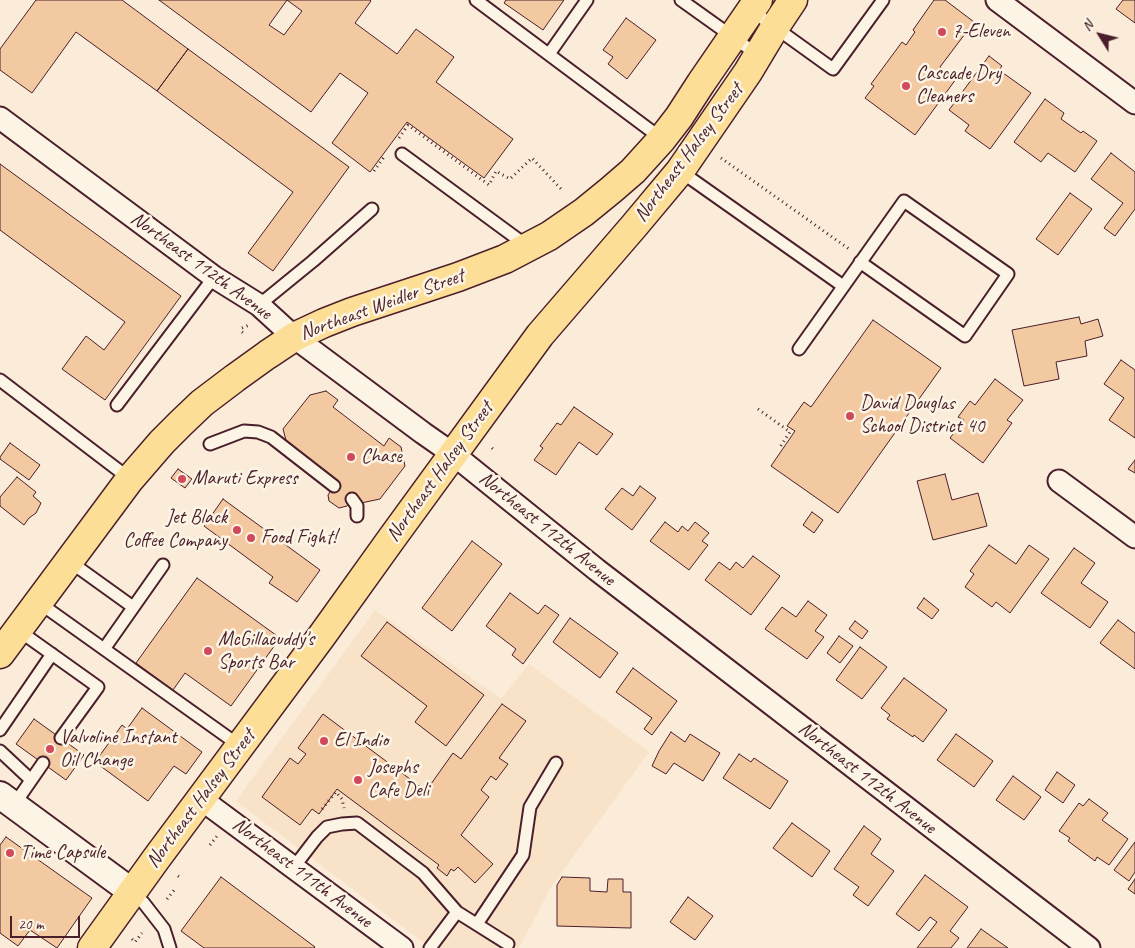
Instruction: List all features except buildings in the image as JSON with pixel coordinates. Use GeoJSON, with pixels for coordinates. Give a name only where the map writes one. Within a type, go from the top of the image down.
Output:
{"type":"FeatureCollection","features":[{"type":"Feature","properties":{"kind":"main road","name":"Northeast Weidler Street"},"geometry":{"type":"LineString","coordinates":[[0,654],[130,479],[168,436],[202,403],[242,372],[294,337],[352,312],[498,262],[549,236],[591,207],[633,171],[662,139],[754,5]]}},
{"type":"Feature","properties":{"kind":"main road","name":"Northeast Halsey Street"},"geometry":{"type":"LineString","coordinates":[[93,948],[540,335],[680,170],[748,72],[784,8]]}},
{"type":"Feature","properties":{"kind":"street"},"geometry":{"type":"LineString","coordinates":[[997,0],[1135,103]]}},
{"type":"Feature","properties":{"kind":"street","name":"Northeast 112th Avenue"},"geometry":{"type":"LineString","coordinates":[[0,118],[214,277],[259,305],[294,337],[453,454],[597,570],[1089,948]]}},
{"type":"Feature","properties":{"kind":"street"},"geometry":{"type":"LineString","coordinates":[[1059,481],[1135,537]]}},
{"type":"Feature","properties":{"kind":"street","name":"Northeast 111th Avenue"},"geometry":{"type":"LineString","coordinates":[[201,799],[398,947]]}},
{"type":"Feature","properties":{"kind":"street"},"geometry":{"type":"LineString","coordinates":[[7,800],[132,892]]}},
{"type":"Feature","properties":{"kind":"lane"},"geometry":{"type":"LineString","coordinates":[[476,0],[662,139]]}},
{"type":"Feature","properties":{"kind":"lane"},"geometry":{"type":"LineString","coordinates":[[548,54],[587,0]]}},
{"type":"Feature","properties":{"kind":"lane"},"geometry":{"type":"LineString","coordinates":[[682,0],[758,55]]}},
{"type":"Feature","properties":{"kind":"lane"},"geometry":{"type":"LineString","coordinates":[[754,5],[784,8],[833,69],[883,0]]}},
{"type":"Feature","properties":{"kind":"lane"},"geometry":{"type":"LineString","coordinates":[[402,154],[528,247]]}},
{"type":"Feature","properties":{"kind":"lane"},"geometry":{"type":"LineString","coordinates":[[680,170],[844,286]]}},
{"type":"Feature","properties":{"kind":"lane"},"geometry":{"type":"LineString","coordinates":[[799,349],[860,262],[904,201],[1008,274],[965,336],[860,262]]}},
{"type":"Feature","properties":{"kind":"lane"},"geometry":{"type":"LineString","coordinates":[[259,305],[372,209]]}},
{"type":"Feature","properties":{"kind":"lane"},"geometry":{"type":"LineString","coordinates":[[117,405],[214,277]]}},
{"type":"Feature","properties":{"kind":"lane"},"geometry":{"type":"LineString","coordinates":[[0,380],[130,479]]}},
{"type":"Feature","properties":{"kind":"lane"},"geometry":{"type":"LineString","coordinates":[[210,444],[244,431],[258,432],[270,437],[334,486]]}},
{"type":"Feature","properties":{"kind":"lane"},"geometry":{"type":"LineString","coordinates":[[352,499],[357,506],[357,516]]}},
{"type":"Feature","properties":{"kind":"lane"},"geometry":{"type":"LineString","coordinates":[[69,561],[133,607]]}},
{"type":"Feature","properties":{"kind":"lane"},"geometry":{"type":"LineString","coordinates":[[104,649],[163,565]]}},
{"type":"Feature","properties":{"kind":"lane"},"geometry":{"type":"LineString","coordinates":[[38,602],[240,746]]}},
{"type":"Feature","properties":{"kind":"lane"},"geometry":{"type":"LineString","coordinates":[[18,630],[98,686],[61,738]]}},
{"type":"Feature","properties":{"kind":"lane"},"geometry":{"type":"LineString","coordinates":[[0,730],[52,654]]}},
{"type":"Feature","properties":{"kind":"lane"},"geometry":{"type":"LineString","coordinates":[[0,752],[31,780]]}},
{"type":"Feature","properties":{"kind":"lane"},"geometry":{"type":"LineString","coordinates":[[477,924],[523,855],[530,807],[556,763]]}},
{"type":"Feature","properties":{"kind":"lane"},"geometry":{"type":"LineString","coordinates":[[7,800],[31,780],[43,764]]}},
{"type":"Feature","properties":{"kind":"lane"},"geometry":{"type":"LineString","coordinates":[[294,867],[327,827],[357,823],[423,873],[457,912],[508,944]]}},
{"type":"Feature","properties":{"kind":"lane"},"geometry":{"type":"LineString","coordinates":[[132,892],[164,929],[170,948]]}},
{"type":"Feature","properties":{"kind":"lane"},"geometry":{"type":"LineString","coordinates":[[430,948],[457,912]]}},
{"type":"Feature","properties":{"kind":"path"},"geometry":{"type":"LineString","coordinates":[[398,140],[408,125],[489,185],[496,172],[510,179],[532,158],[562,190]]}},
{"type":"Feature","properties":{"kind":"path"},"geometry":{"type":"LineString","coordinates":[[374,171],[386,155]]}},
{"type":"Feature","properties":{"kind":"path"},"geometry":{"type":"LineString","coordinates":[[721,158],[850,250]]}},
{"type":"Feature","properties":{"kind":"path"},"geometry":{"type":"LineString","coordinates":[[758,408],[790,432],[780,447]]}},
{"type":"Feature","properties":{"kind":"path"},"geometry":{"type":"LineString","coordinates":[[210,845],[217,836]]}},
{"type":"Feature","properties":{"kind":"path"},"geometry":{"type":"LineString","coordinates":[[178,876],[182,878]]}},
{"type":"Feature","properties":{"kind":"path"},"geometry":{"type":"LineString","coordinates":[[167,899],[175,889]]}},
{"type":"Feature","properties":{"kind":"path"},"geometry":{"type":"LineString","coordinates":[[132,939],[135,942],[142,933]]}},
{"type":"Feature","properties":{"kind":"shaded area"},"geometry":{"type":"Polygon","coordinates":[[[375,610],[501,699],[529,664],[649,752],[551,887],[519,948],[431,948],[236,801],[375,610]]]}},
{"type":"Feature","properties":{"kind":"place","name":"7-Eleven"},"geometry":{"type":"Point","coordinates":[942,32]}},
{"type":"Feature","properties":{"kind":"place","name":"Cascade Dry Cleaners"},"geometry":{"type":"Point","coordinates":[906,86]}},
{"type":"Feature","properties":{"kind":"place","name":"David Douglas School District 40"},"geometry":{"type":"Point","coordinates":[850,416]}},
{"type":"Feature","properties":{"kind":"place","name":"Chase"},"geometry":{"type":"Point","coordinates":[351,457]}},
{"type":"Feature","properties":{"kind":"place","name":"Maruti Express"},"geometry":{"type":"Point","coordinates":[182,479]}},
{"type":"Feature","properties":{"kind":"place","name":"Jet Black Coffee Company"},"geometry":{"type":"Point","coordinates":[237,530]}},
{"type":"Feature","properties":{"kind":"place","name":"Food Fight!"},"geometry":{"type":"Point","coordinates":[251,538]}},
{"type":"Feature","properties":{"kind":"place","name":"McGillacuddy's Sports Bar"},"geometry":{"type":"Point","coordinates":[208,651]}},
{"type":"Feature","properties":{"kind":"place","name":"El Indio"},"geometry":{"type":"Point","coordinates":[324,741]}},
{"type":"Feature","properties":{"kind":"place","name":"Valvoline Instant Oil Change"},"geometry":{"type":"Point","coordinates":[50,749]}},
{"type":"Feature","properties":{"kind":"place","name":"Josephs Cafe Deli"},"geometry":{"type":"Point","coordinates":[358,780]}},
{"type":"Feature","properties":{"kind":"place","name":"Time Capsule"},"geometry":{"type":"Point","coordinates":[10,853]}}]}
